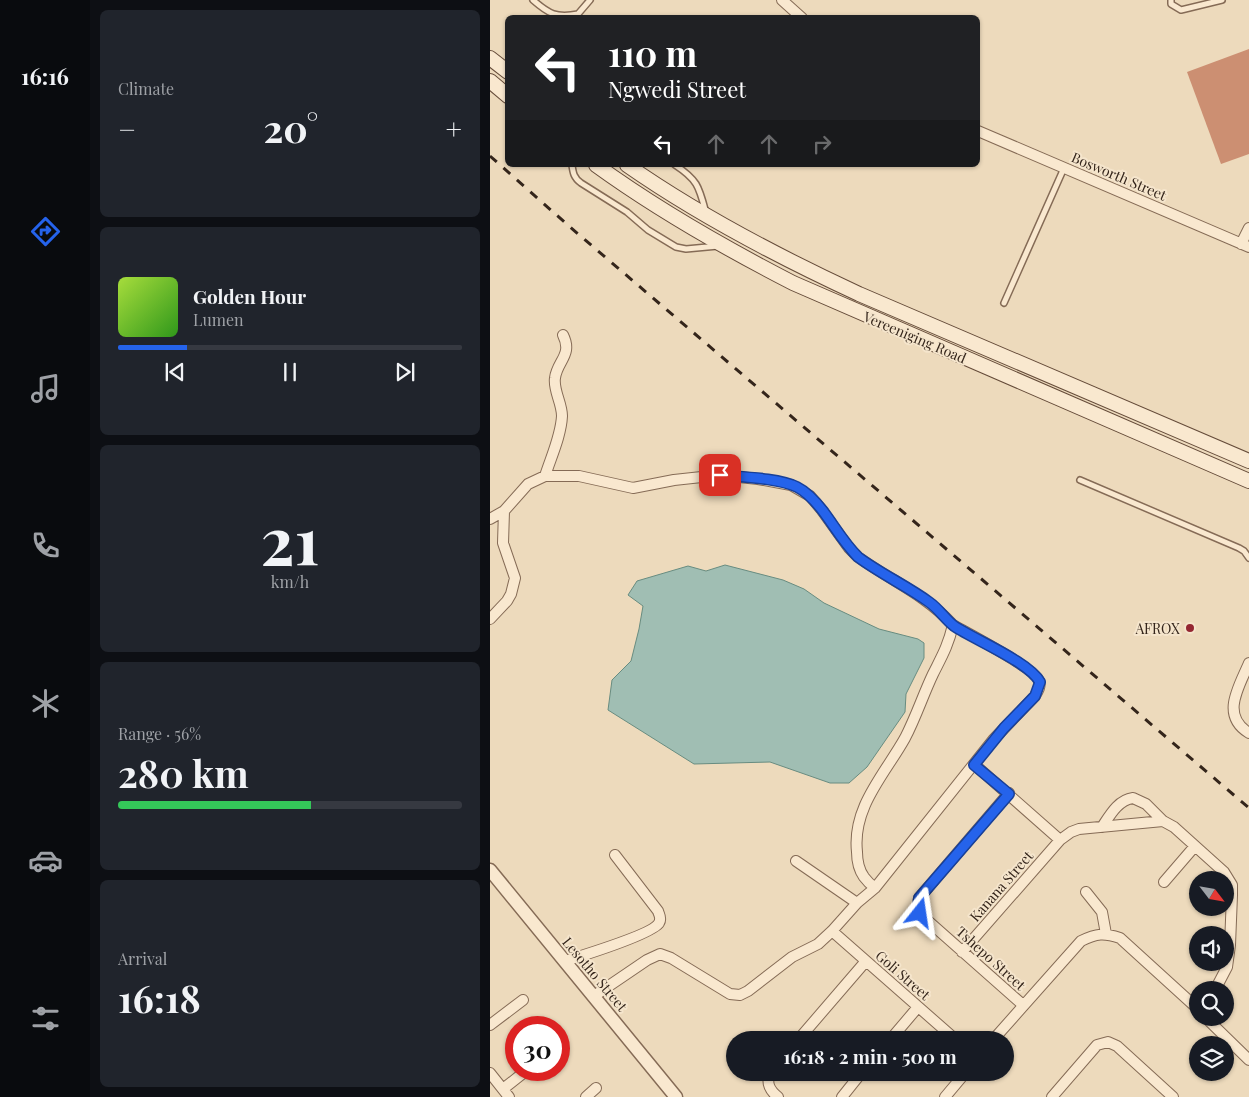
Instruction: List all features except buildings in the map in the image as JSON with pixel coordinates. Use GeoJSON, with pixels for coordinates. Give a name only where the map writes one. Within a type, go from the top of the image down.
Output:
{"type":"FeatureCollection","features":[{"type":"Feature","properties":{"kind":"main road"},"geometry":{"type":"LineString","coordinates":[[490,58],[505,70]]}},
{"type":"Feature","properties":{"kind":"main road"},"geometry":{"type":"LineString","coordinates":[[490,81],[505,94]]}},
{"type":"Feature","properties":{"kind":"main road","name":"Vereeniging Road"},"geometry":{"type":"LineString","coordinates":[[599,167],[666,212],[723,246],[817,294],[1249,481]]}},
{"type":"Feature","properties":{"kind":"main road","name":"Vereeniging Road"},"geometry":{"type":"LineString","coordinates":[[630,167],[707,216],[805,269],[1249,461]]}},
{"type":"Feature","properties":{"kind":"street"},"geometry":{"type":"LineString","coordinates":[[782,0],[799,15]]}},
{"type":"Feature","properties":{"kind":"street","name":"Bosworth Street"},"geometry":{"type":"LineString","coordinates":[[980,132],[1245,245]]}},
{"type":"Feature","properties":{"kind":"street"},"geometry":{"type":"LineString","coordinates":[[1245,245],[1249,228]]}},
{"type":"Feature","properties":{"kind":"street"},"geometry":{"type":"LineString","coordinates":[[545,476],[561,424],[562,414],[554,379],[567,349],[563,335]]}},
{"type":"Feature","properties":{"kind":"street"},"geometry":{"type":"LineString","coordinates":[[490,519],[504,511],[528,484],[545,476],[578,476],[633,488],[674,480],[720,475],[791,485],[810,496],[848,548],[858,557],[929,602],[943,613],[953,625],[1013,660],[1038,678],[1040,682],[1035,696],[1004,728],[875,888],[857,903],[818,944],[792,957],[740,995],[730,994],[671,958],[660,954],[647,960],[594,996]]}},
{"type":"Feature","properties":{"kind":"street"},"geometry":{"type":"LineString","coordinates":[[490,619],[507,601],[515,578],[504,543],[504,511]]}},
{"type":"Feature","properties":{"kind":"street"},"geometry":{"type":"LineString","coordinates":[[875,888],[864,877],[859,866],[856,848],[859,818],[866,800],[886,770],[914,720],[933,673],[946,650],[953,625]]}},
{"type":"Feature","properties":{"kind":"street"},"geometry":{"type":"LineString","coordinates":[[1249,663],[1233,707],[1233,715],[1241,728],[1249,733]]}},
{"type":"Feature","properties":{"kind":"street"},"geometry":{"type":"LineString","coordinates":[[974,765],[1060,840],[1079,829],[1163,821]]}},
{"type":"Feature","properties":{"kind":"street","name":"Tshepo Street"},"geometry":{"type":"LineString","coordinates":[[1009,794],[919,898],[918,905],[920,913],[1023,1006]]}},
{"type":"Feature","properties":{"kind":"street"},"geometry":{"type":"LineString","coordinates":[[1102,827],[1122,802],[1133,798],[1146,804],[1163,821],[1174,827],[1224,872],[1232,885],[1232,907],[1227,967],[1220,981]]}},
{"type":"Feature","properties":{"kind":"street","name":"Kanana Street"},"geometry":{"type":"LineString","coordinates":[[962,952],[1060,840]]}},
{"type":"Feature","properties":{"kind":"street"},"geometry":{"type":"LineString","coordinates":[[1164,882],[1194,846]]}},
{"type":"Feature","properties":{"kind":"street"},"geometry":{"type":"LineString","coordinates":[[565,961],[628,939],[649,930],[659,922],[658,911],[615,856]]}},
{"type":"Feature","properties":{"kind":"street"},"geometry":{"type":"LineString","coordinates":[[796,861],[857,903]]}},
{"type":"Feature","properties":{"kind":"street","name":"Lesotho Street"},"geometry":{"type":"LineString","coordinates":[[490,870],[676,1097]]}},
{"type":"Feature","properties":{"kind":"street"},"geometry":{"type":"LineString","coordinates":[[1086,892],[1102,912],[1106,934]]}},
{"type":"Feature","properties":{"kind":"street","name":"Goli Street"},"geometry":{"type":"LineString","coordinates":[[832,931],[946,1031]]}},
{"type":"Feature","properties":{"kind":"street"},"geometry":{"type":"LineString","coordinates":[[1002,1031],[1081,940],[1093,935],[1106,934],[1120,938],[1189,1002]]}},
{"type":"Feature","properties":{"kind":"street"},"geometry":{"type":"LineString","coordinates":[[806,1031],[866,962]]}},
{"type":"Feature","properties":{"kind":"street"},"geometry":{"type":"LineString","coordinates":[[490,1025],[523,1000]]}},
{"type":"Feature","properties":{"kind":"street"},"geometry":{"type":"LineString","coordinates":[[898,1031],[918,1007]]}},
{"type":"Feature","properties":{"kind":"street"},"geometry":{"type":"LineString","coordinates":[[1214,1026],[1249,1060]]}},
{"type":"Feature","properties":{"kind":"street"},"geometry":{"type":"LineString","coordinates":[[1052,1097],[1097,1044],[1108,1042],[1118,1046],[1166,1095]]}},
{"type":"Feature","properties":{"kind":"street"},"geometry":{"type":"LineString","coordinates":[[490,1073],[506,1093],[517,1081]]}},
{"type":"Feature","properties":{"kind":"street"},"geometry":{"type":"LineString","coordinates":[[767,1081],[770,1089],[778,1097]]}},
{"type":"Feature","properties":{"kind":"street"},"geometry":{"type":"LineString","coordinates":[[842,1097],[855,1081]]}},
{"type":"Feature","properties":{"kind":"street"},"geometry":{"type":"LineString","coordinates":[[945,1097],[958,1081]]}},
{"type":"Feature","properties":{"kind":"street"},"geometry":{"type":"LineString","coordinates":[[586,1097],[596,1088]]}},
{"type":"Feature","properties":{"kind":"lane"},"geometry":{"type":"LineString","coordinates":[[533,0],[548,13],[556,15]]}},
{"type":"Feature","properties":{"kind":"lane"},"geometry":{"type":"LineString","coordinates":[[573,15],[578,14],[590,0]]}},
{"type":"Feature","properties":{"kind":"lane"},"geometry":{"type":"LineString","coordinates":[[1171,0],[1171,4],[1181,10],[1222,0]]}},
{"type":"Feature","properties":{"kind":"lane"},"geometry":{"type":"LineString","coordinates":[[572,167],[576,179],[581,183],[628,212],[648,230],[676,247],[686,249],[723,246]]}},
{"type":"Feature","properties":{"kind":"lane"},"geometry":{"type":"LineString","coordinates":[[678,167],[695,180],[701,193],[707,216]]}},
{"type":"Feature","properties":{"kind":"lane"},"geometry":{"type":"LineString","coordinates":[[1004,303],[1064,168]]}},
{"type":"Feature","properties":{"kind":"lane"},"geometry":{"type":"LineString","coordinates":[[1080,480],[1239,548],[1249,558]]}},
{"type":"Feature","properties":{"kind":"water"},"geometry":{"type":"Polygon","coordinates":[[[725,565],[783,580],[804,589],[824,603],[879,629],[918,639],[924,643],[924,658],[906,694],[905,712],[867,767],[849,783],[830,783],[770,762],[694,764],[608,710],[612,680],[631,661],[639,629],[643,606],[628,595],[637,581],[688,566],[706,571],[725,565]]]}},
{"type":"Feature","properties":{"kind":"railway"},"geometry":{"type":"LineString","coordinates":[[490,156],[570,227],[1249,808]]}},
{"type":"Feature","properties":{"kind":"place","name":"AFROX"},"geometry":{"type":"Point","coordinates":[1190,628]}},
{"type":"Feature","properties":{"kind":"route"},"geometry":{"type":"LineString","coordinates":[[720,475],[780,482],[798,487],[810,496],[848,548],[858,557],[929,602],[943,613],[953,625],[1013,660],[1038,678],[1040,682],[1035,696],[993,740],[974,765],[1009,794],[919,898],[920,913]]}}]}
